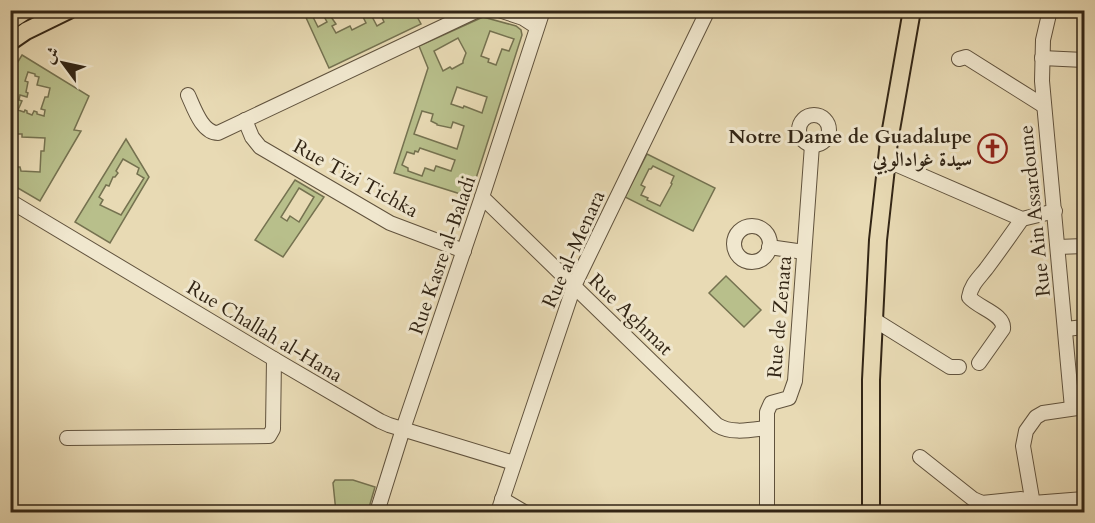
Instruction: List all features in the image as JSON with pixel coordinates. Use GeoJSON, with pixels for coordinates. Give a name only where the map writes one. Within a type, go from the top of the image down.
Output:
{"type":"FeatureCollection","features":[{"type":"Feature","properties":{"kind":"main road"},"geometry":{"type":"LineString","coordinates":[[10,21],[27,10]]}},
{"type":"Feature","properties":{"kind":"main road"},"geometry":{"type":"LineString","coordinates":[[10,42],[26,31],[69,10]]}},
{"type":"Feature","properties":{"kind":"main road"},"geometry":{"type":"LineString","coordinates":[[872,513],[871,380],[878,240],[886,160],[912,10]]}},
{"type":"Feature","properties":{"kind":"street"},"geometry":{"type":"LineString","coordinates":[[188,95],[205,128],[218,133],[478,10]]}},
{"type":"Feature","properties":{"kind":"street"},"geometry":{"type":"LineString","coordinates":[[499,10],[523,18],[537,27]]}},
{"type":"Feature","properties":{"kind":"street","name":"Rue Kasre al-Baladi"},"geometry":{"type":"LineString","coordinates":[[377,513],[543,10]]}},
{"type":"Feature","properties":{"kind":"street","name":"Rue al-Menara"},"geometry":{"type":"LineString","coordinates":[[498,513],[574,286],[708,10]]}},
{"type":"Feature","properties":{"kind":"street","name":"Rue Ain Assardoune"},"geometry":{"type":"LineString","coordinates":[[1050,10],[1044,34],[1042,58],[1044,106],[1066,330],[1078,408]]}},
{"type":"Feature","properties":{"kind":"street"},"geometry":{"type":"LineString","coordinates":[[959,59],[966,57],[1044,106]]}},
{"type":"Feature","properties":{"kind":"street"},"geometry":{"type":"LineString","coordinates":[[1042,58],[1084,60]]}},
{"type":"Feature","properties":{"kind":"street","name":"Rue Tizi Tichka"},"geometry":{"type":"LineString","coordinates":[[245,120],[252,137],[260,147],[390,223],[464,251]]}},
{"type":"Feature","properties":{"kind":"street","name":"Rue de Zenata"},"geometry":{"type":"LineString","coordinates":[[767,513],[766,412],[771,403],[789,398],[795,381],[812,145]]}},
{"type":"Feature","properties":{"kind":"street"},"geometry":{"type":"LineString","coordinates":[[886,160],[1022,219],[1055,211]]}},
{"type":"Feature","properties":{"kind":"street","name":"Rue Aghmat"},"geometry":{"type":"LineString","coordinates":[[483,196],[717,425],[734,430],[766,428]]}},
{"type":"Feature","properties":{"kind":"street","name":"Rue Challah al-Hana"},"geometry":{"type":"LineString","coordinates":[[10,201],[380,421],[514,463]]}},
{"type":"Feature","properties":{"kind":"street"},"geometry":{"type":"LineString","coordinates":[[979,363],[1003,329],[1004,324],[1001,319],[973,302],[969,297],[970,290],[1022,219]]}},
{"type":"Feature","properties":{"kind":"street"},"geometry":{"type":"LineString","coordinates":[[1058,247],[1084,246]]}},
{"type":"Feature","properties":{"kind":"street"},"geometry":{"type":"LineString","coordinates":[[769,247],[804,252]]}},
{"type":"Feature","properties":{"kind":"street"},"geometry":{"type":"LineString","coordinates":[[873,319],[950,367],[959,368]]}},
{"type":"Feature","properties":{"kind":"street"},"geometry":{"type":"LineString","coordinates":[[1066,330],[1084,327]]}},
{"type":"Feature","properties":{"kind":"street"},"geometry":{"type":"LineString","coordinates":[[67,438],[270,436],[273,429],[274,359]]}},
{"type":"Feature","properties":{"kind":"street"},"geometry":{"type":"LineString","coordinates":[[1034,508],[1023,446],[1026,431],[1036,417],[1043,412],[1078,408]]}},
{"type":"Feature","properties":{"kind":"street"},"geometry":{"type":"LineString","coordinates":[[920,457],[973,499],[982,503],[1021,499],[1034,508],[1084,499]]}},
{"type":"Feature","properties":{"kind":"street"},"geometry":{"type":"LineString","coordinates":[[502,499],[524,513]]}},
{"type":"Feature","properties":{"kind":"green space"},"geometry":{"type":"Polygon","coordinates":[[[303,11],[310,11],[318,27],[327,22],[321,11],[335,11],[329,14],[336,24],[332,26],[336,33],[350,26],[352,30],[366,23],[360,11],[369,11],[377,26],[384,22],[379,11],[398,11],[400,14],[414,11],[421,24],[329,68],[303,11]]]}},
{"type":"Feature","properties":{"kind":"green space"},"geometry":{"type":"Polygon","coordinates":[[[483,17],[516,26],[521,30],[522,35],[470,197],[394,173],[428,68],[419,46],[483,17]],[[490,31],[481,56],[496,65],[502,49],[509,51],[514,39],[490,31]],[[458,38],[434,51],[443,71],[463,63],[466,53],[458,38]],[[457,87],[451,104],[482,113],[487,97],[457,87]],[[422,111],[414,134],[457,149],[464,126],[453,122],[451,128],[437,125],[431,121],[433,114],[422,111]],[[420,148],[418,152],[415,151],[414,154],[407,152],[402,165],[408,168],[408,171],[422,176],[425,168],[434,171],[436,166],[451,171],[455,160],[420,148]]]}},
{"type":"Feature","properties":{"kind":"green space"},"geometry":{"type":"Polygon","coordinates":[[[22,55],[89,96],[74,130],[81,131],[40,201],[11,184],[11,149],[14,152],[13,167],[20,167],[21,171],[40,172],[41,151],[44,151],[45,138],[22,137],[22,134],[17,134],[16,142],[11,141],[11,73],[22,55]],[[28,72],[25,81],[28,82],[27,97],[20,95],[19,100],[22,101],[18,110],[24,112],[25,110],[32,115],[34,111],[44,116],[45,110],[41,109],[50,88],[37,85],[39,77],[28,72]]]}},
{"type":"Feature","properties":{"kind":"green space"},"geometry":{"type":"Polygon","coordinates":[[[126,139],[149,177],[110,243],[75,222],[126,139]],[[123,159],[116,171],[118,173],[113,177],[109,186],[106,185],[99,197],[103,200],[100,205],[121,215],[144,178],[137,174],[139,168],[123,159]]]}},
{"type":"Feature","properties":{"kind":"green space"},"geometry":{"type":"Polygon","coordinates":[[[647,154],[715,188],[693,231],[625,197],[647,154]],[[653,166],[641,185],[645,187],[641,195],[660,206],[674,176],[653,166]]]}},
{"type":"Feature","properties":{"kind":"green space"},"geometry":{"type":"Polygon","coordinates":[[[295,180],[324,197],[283,257],[255,240],[295,180]],[[299,188],[281,217],[287,221],[290,216],[299,222],[314,197],[299,188]]]}},
{"type":"Feature","properties":{"kind":"green space"},"geometry":{"type":"Polygon","coordinates":[[[726,276],[761,310],[744,327],[709,293],[726,276]]]}},
{"type":"Feature","properties":{"kind":"green space"},"geometry":{"type":"Polygon","coordinates":[[[335,480],[353,480],[375,487],[368,511],[336,512],[333,483],[335,480]]]}},
{"type":"Feature","properties":{"kind":"place","name":"Notre Dame de Guadalupe سيدة غوادالوبي"},"geometry":{"type":"Point","coordinates":[993,148]}}]}
